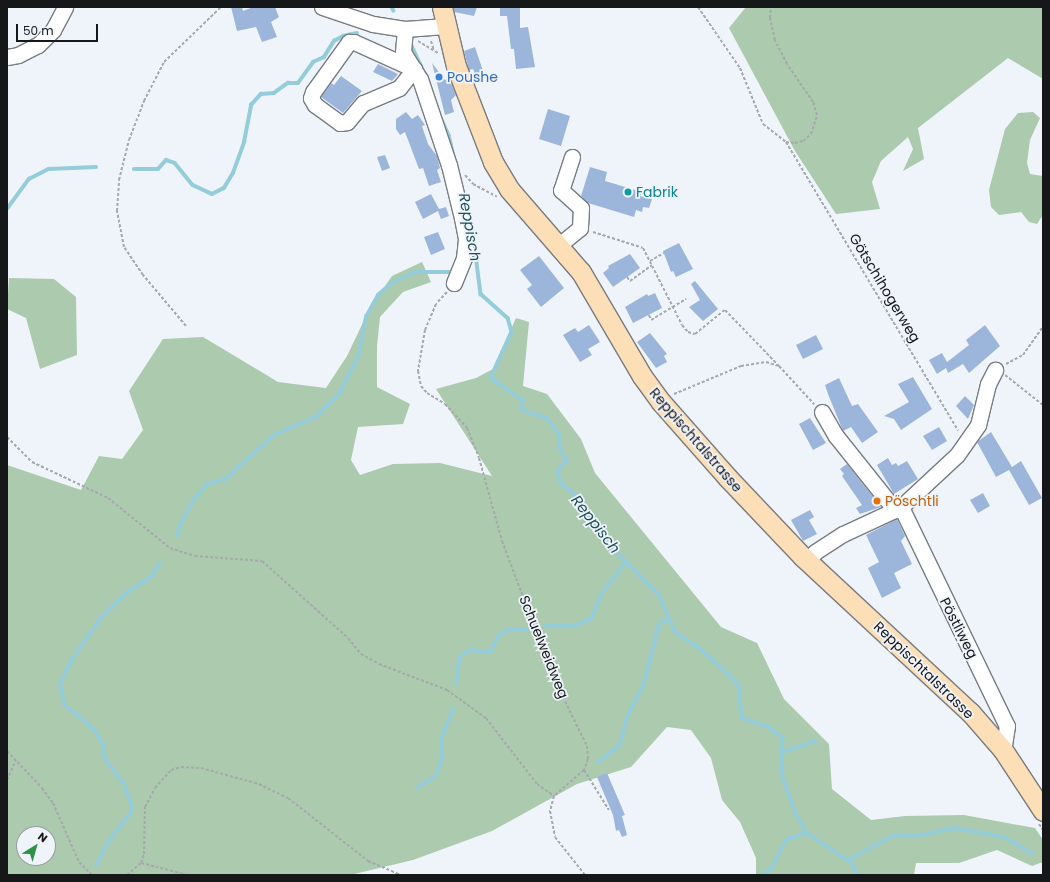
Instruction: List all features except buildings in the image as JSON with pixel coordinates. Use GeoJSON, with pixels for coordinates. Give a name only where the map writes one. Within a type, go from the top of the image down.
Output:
{"type":"FeatureCollection","features":[{"type":"Feature","properties":{"kind":"main road","name":"Reppischtalstrasse"},"geometry":{"type":"LineString","coordinates":[[442,7],[445,26],[464,90],[493,162],[509,189],[559,245],[595,293],[642,376],[661,402],[723,473],[808,562],[932,675],[970,712],[1003,750],[1043,811]]}},
{"type":"Feature","properties":{"kind":"street"},"geometry":{"type":"LineString","coordinates":[[7,57],[18,55],[38,45],[53,30],[65,7]]}},
{"type":"Feature","properties":{"kind":"street"},"geometry":{"type":"LineString","coordinates":[[322,7],[373,24],[405,29],[445,26]]}},
{"type":"Feature","properties":{"kind":"street"},"geometry":{"type":"LineString","coordinates":[[405,29],[403,52],[420,79],[448,165],[466,238],[464,258],[454,283]]}},
{"type":"Feature","properties":{"kind":"street"},"geometry":{"type":"LineString","coordinates":[[349,42],[354,42],[414,69],[399,88],[362,103],[347,122],[340,123],[315,105],[311,98],[313,92],[349,42]]}},
{"type":"Feature","properties":{"kind":"street"},"geometry":{"type":"LineString","coordinates":[[559,245],[586,230],[581,208],[561,190],[572,157]]}},
{"type":"Feature","properties":{"kind":"street"},"geometry":{"type":"LineString","coordinates":[[808,562],[815,552],[843,534],[898,509],[966,444],[978,425],[988,384],[995,370]]}},
{"type":"Feature","properties":{"kind":"street","name":"Pöstliweg"},"geometry":{"type":"LineString","coordinates":[[822,412],[836,436],[898,509],[1006,726],[1003,750]]}},
{"type":"Feature","properties":{"kind":"path"},"geometry":{"type":"LineString","coordinates":[[186,326],[143,274],[124,247],[117,211],[119,180],[129,140],[141,107],[164,62],[221,7]]}},
{"type":"Feature","properties":{"kind":"path"},"geometry":{"type":"LineString","coordinates":[[698,7],[740,68],[763,124],[786,142],[803,141],[811,134],[817,115],[813,102],[786,64],[775,40],[770,18],[771,7]]}},
{"type":"Feature","properties":{"kind":"path"},"geometry":{"type":"LineString","coordinates":[[426,41],[427,48],[434,51],[431,41]]}},
{"type":"Feature","properties":{"kind":"path","name":"Götschihogerweg"},"geometry":{"type":"LineString","coordinates":[[786,142],[966,444]]}},
{"type":"Feature","properties":{"kind":"path"},"geometry":{"type":"LineString","coordinates":[[461,169],[472,184],[499,198]]}},
{"type":"Feature","properties":{"kind":"path"},"geometry":{"type":"LineString","coordinates":[[586,230],[643,248],[674,309],[688,332],[695,334],[725,310],[822,412]]}},
{"type":"Feature","properties":{"kind":"path"},"geometry":{"type":"LineString","coordinates":[[650,261],[664,253]]}},
{"type":"Feature","properties":{"kind":"path"},"geometry":{"type":"LineString","coordinates":[[627,277],[630,281],[652,265]]}},
{"type":"Feature","properties":{"kind":"path","name":"Schuelweidweg"},"geometry":{"type":"LineString","coordinates":[[454,283],[436,304],[425,330],[418,371],[421,386],[445,404],[467,428],[481,464],[502,540],[554,679],[587,746],[588,759],[584,770]]}},
{"type":"Feature","properties":{"kind":"path"},"geometry":{"type":"LineString","coordinates":[[649,315],[651,320],[674,309],[686,299]]}},
{"type":"Feature","properties":{"kind":"path"},"geometry":{"type":"LineString","coordinates":[[995,370],[1023,355],[1043,326]]}},
{"type":"Feature","properties":{"kind":"path"},"geometry":{"type":"LineString","coordinates":[[673,395],[748,363],[766,362],[779,366]]}},
{"type":"Feature","properties":{"kind":"path"},"geometry":{"type":"LineString","coordinates":[[995,370],[1012,379],[1043,405]]}},
{"type":"Feature","properties":{"kind":"path"},"geometry":{"type":"LineString","coordinates":[[7,437],[32,462],[108,498],[170,548],[195,556],[262,561],[348,638],[362,654],[379,664],[447,690],[486,718],[537,784],[554,796]]}},
{"type":"Feature","properties":{"kind":"path"},"geometry":{"type":"LineString","coordinates":[[7,751],[42,788],[53,803],[79,862],[92,875]]}},
{"type":"Feature","properties":{"kind":"path"},"geometry":{"type":"LineString","coordinates":[[7,780],[16,760]]}},
{"type":"Feature","properties":{"kind":"path"},"geometry":{"type":"LineString","coordinates":[[127,875],[140,863],[145,846],[145,807],[155,788],[171,770],[181,767],[201,768],[259,784],[288,798],[368,860],[401,875]]}},
{"type":"Feature","properties":{"kind":"path"},"geometry":{"type":"LineString","coordinates":[[585,875],[555,837],[550,811],[554,796],[584,770],[609,810]]}},
{"type":"Feature","properties":{"kind":"path"},"geometry":{"type":"LineString","coordinates":[[140,863],[188,875]]}},
{"type":"Feature","properties":{"kind":"green space"},"geometry":{"type":"Polygon","coordinates":[[[746,7],[1043,7],[1043,79],[1008,58],[918,128],[924,159],[903,171],[913,149],[908,137],[881,161],[872,182],[880,209],[836,214],[795,151],[729,28],[746,7]]]}},
{"type":"Feature","properties":{"kind":"green space"},"geometry":{"type":"Polygon","coordinates":[[[1033,112],[1040,118],[1030,140],[1027,163],[1030,174],[1043,176],[1043,215],[1037,224],[1029,222],[1021,212],[999,215],[991,207],[989,190],[1005,129],[1018,113],[1033,112]]]}},
{"type":"Feature","properties":{"kind":"green space"},"geometry":{"type":"Polygon","coordinates":[[[422,262],[431,282],[403,292],[380,317],[377,346],[377,387],[410,404],[403,424],[358,427],[351,460],[360,475],[393,464],[440,463],[492,476],[436,389],[476,378],[493,369],[516,318],[529,322],[523,386],[547,394],[581,439],[595,473],[721,627],[757,643],[784,699],[829,744],[832,789],[871,820],[905,816],[964,815],[1035,828],[1043,840],[1043,862],[1032,866],[997,850],[959,863],[916,863],[914,875],[756,875],[756,858],[740,822],[722,800],[711,758],[691,730],[667,727],[631,767],[577,784],[492,831],[413,860],[350,875],[7,875],[7,465],[81,490],[99,456],[122,459],[143,430],[129,391],[163,339],[203,337],[278,382],[326,388],[347,356],[370,308],[392,276],[422,262]]]}},
{"type":"Feature","properties":{"kind":"green space"},"geometry":{"type":"Polygon","coordinates":[[[9,278],[54,279],[76,297],[77,355],[40,369],[26,318],[7,309],[9,278]]]}},
{"type":"Feature","properties":{"kind":"waterway","name":"Reppisch"},"geometry":{"type":"LineString","coordinates":[[392,7],[394,11]]}},
{"type":"Feature","properties":{"kind":"waterway"},"geometry":{"type":"LineString","coordinates":[[134,169],[158,169],[166,160],[175,163],[193,185],[212,194],[224,188],[233,173],[244,142],[251,105],[261,94],[274,93],[288,83],[298,83],[313,62],[324,57],[334,41],[343,36],[357,33]]}},
{"type":"Feature","properties":{"kind":"waterway","name":"Reppisch"},"geometry":{"type":"LineString","coordinates":[[412,46],[427,78]]}},
{"type":"Feature","properties":{"kind":"waterway","name":"Reppisch"},"geometry":{"type":"LineString","coordinates":[[441,118],[449,135],[455,160]]}},
{"type":"Feature","properties":{"kind":"waterway"},"geometry":{"type":"LineString","coordinates":[[7,209],[29,179],[49,169],[96,167]]}},
{"type":"Feature","properties":{"kind":"waterway","name":"Reppisch"},"geometry":{"type":"LineString","coordinates":[[468,214],[472,224],[481,294],[508,318],[512,332],[491,378],[523,400],[522,410],[547,418],[560,435],[560,448],[567,461],[558,471],[561,483],[580,499],[605,540],[660,596],[675,632],[701,649],[739,684],[742,718],[769,727],[783,738],[781,771],[796,814],[807,833],[852,863],[858,875]]}},
{"type":"Feature","properties":{"kind":"waterway"},"geometry":{"type":"LineString","coordinates":[[177,536],[182,521],[193,501],[207,484],[225,479],[274,435],[317,416],[339,394],[358,357],[366,317],[378,295],[393,282],[415,272],[450,272]]}},
{"type":"Feature","properties":{"kind":"waterway"},"geometry":{"type":"LineString","coordinates":[[545,626],[577,625],[592,618],[601,594],[626,562]]}},
{"type":"Feature","properties":{"kind":"waterway"},"geometry":{"type":"LineString","coordinates":[[96,866],[109,841],[131,812],[132,806],[123,783],[105,759],[103,744],[95,731],[64,704],[60,684],[71,661],[103,615],[129,591],[150,578],[160,563]]}},
{"type":"Feature","properties":{"kind":"waterway"},"geometry":{"type":"LineString","coordinates":[[598,762],[619,746],[628,715],[644,683],[659,624],[670,619]]}},
{"type":"Feature","properties":{"kind":"waterway"},"geometry":{"type":"LineString","coordinates":[[456,684],[459,658],[471,649],[480,652],[491,651],[498,636],[509,629],[527,629]]}},
{"type":"Feature","properties":{"kind":"waterway"},"geometry":{"type":"LineString","coordinates":[[417,788],[436,776],[442,758],[441,739],[453,709]]}},
{"type":"Feature","properties":{"kind":"waterway"},"geometry":{"type":"LineString","coordinates":[[782,752],[816,741]]}},
{"type":"Feature","properties":{"kind":"waterway"},"geometry":{"type":"LineString","coordinates":[[848,860],[894,835],[917,836],[955,828],[1005,837],[1032,853]]}},
{"type":"Feature","properties":{"kind":"waterway"},"geometry":{"type":"LineString","coordinates":[[762,875],[771,869],[787,839],[807,833]]}},
{"type":"Feature","properties":{"kind":"place","name":"Poushe"},"geometry":{"type":"Point","coordinates":[439,77]}},
{"type":"Feature","properties":{"kind":"place","name":"Fabrik"},"geometry":{"type":"Point","coordinates":[628,192]}},
{"type":"Feature","properties":{"kind":"place","name":"Pöschtli"},"geometry":{"type":"Point","coordinates":[877,501]}}]}
